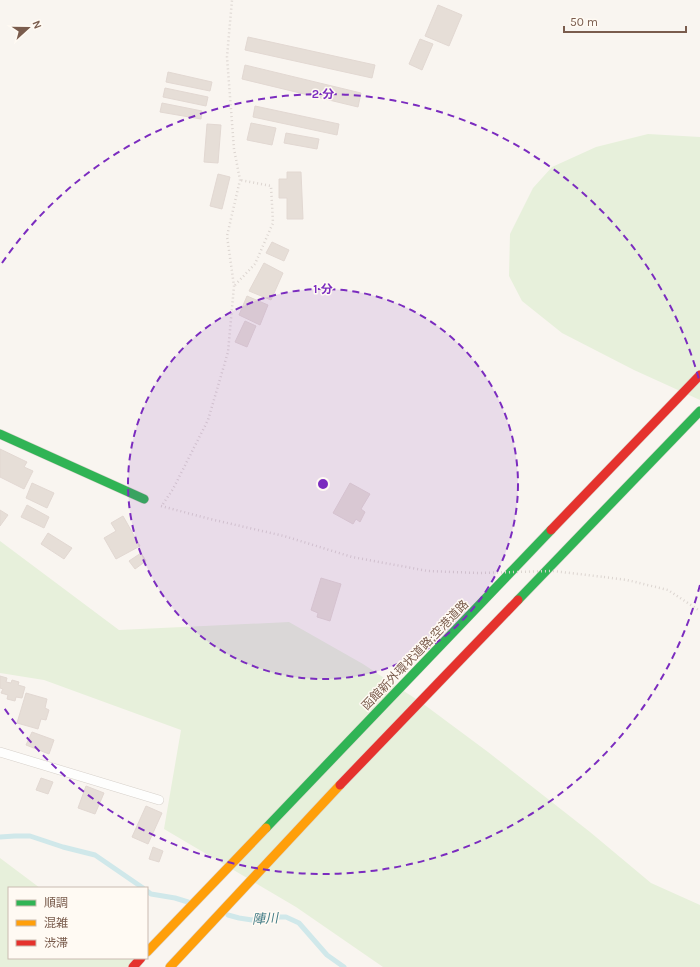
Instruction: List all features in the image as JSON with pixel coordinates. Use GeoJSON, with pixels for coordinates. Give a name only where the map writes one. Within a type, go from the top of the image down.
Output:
{"type":"FeatureCollection","features":[{"type":"Feature","properties":{"kind":"main road","name":"函館新外環状道路;空港道路"},"geometry":{"type":"LineString","coordinates":[[148,951],[700,375]]}},
{"type":"Feature","properties":{"kind":"main road"},"geometry":{"type":"LineString","coordinates":[[170,967],[348,778],[700,411]]}},
{"type":"Feature","properties":{"kind":"main road"},"geometry":{"type":"LineString","coordinates":[[0,434],[144,499]]}},
{"type":"Feature","properties":{"kind":"main road"},"geometry":{"type":"LineString","coordinates":[[133,967],[140,959]]}},
{"type":"Feature","properties":{"kind":"lane"},"geometry":{"type":"LineString","coordinates":[[0,752],[160,800]]}},
{"type":"Feature","properties":{"kind":"path"},"geometry":{"type":"LineString","coordinates":[[161,506],[173,489],[208,420],[228,352],[234,286],[227,236],[240,180],[234,148],[227,57],[232,0]]}},
{"type":"Feature","properties":{"kind":"path"},"geometry":{"type":"LineString","coordinates":[[234,286],[255,264],[273,223],[271,186],[240,180]]}},
{"type":"Feature","properties":{"kind":"path"},"geometry":{"type":"LineString","coordinates":[[144,499],[161,506],[284,536],[352,557],[428,571],[478,573],[553,571],[627,580],[668,590],[700,611]]}},
{"type":"Feature","properties":{"kind":"green space"},"geometry":{"type":"Polygon","coordinates":[[[648,134],[700,137],[700,400],[634,370],[562,333],[522,301],[509,276],[510,234],[533,188],[552,167],[596,147],[648,134]]]}},
{"type":"Feature","properties":{"kind":"green space"},"geometry":{"type":"Polygon","coordinates":[[[0,541],[119,630],[289,622],[363,664],[422,703],[488,752],[590,832],[651,883],[700,905],[700,967],[383,967],[296,907],[164,829],[181,730],[44,680],[0,673],[0,541]]]}},
{"type":"Feature","properties":{"kind":"green space"},"geometry":{"type":"Polygon","coordinates":[[[0,858],[39,887],[8,887],[8,959],[132,959],[142,967],[0,967],[0,858]]]}},
{"type":"Feature","properties":{"kind":"building"},"geometry":{"type":"Polygon","coordinates":[[[438,5],[462,15],[449,46],[425,36],[438,5]]]}},
{"type":"Feature","properties":{"kind":"building"},"geometry":{"type":"Polygon","coordinates":[[[248,37],[375,65],[372,78],[245,50],[248,37]]]}},
{"type":"Feature","properties":{"kind":"building"},"geometry":{"type":"Polygon","coordinates":[[[420,39],[433,44],[422,70],[409,64],[420,39]]]}},
{"type":"Feature","properties":{"kind":"building"},"geometry":{"type":"Polygon","coordinates":[[[245,65],[361,93],[358,107],[242,79],[245,65]]]}},
{"type":"Feature","properties":{"kind":"building"},"geometry":{"type":"Polygon","coordinates":[[[168,72],[212,82],[210,91],[166,82],[168,72]]]}},
{"type":"Feature","properties":{"kind":"building"},"geometry":{"type":"Polygon","coordinates":[[[165,88],[208,97],[206,106],[163,97],[165,88]]]}},
{"type":"Feature","properties":{"kind":"building"},"geometry":{"type":"Polygon","coordinates":[[[162,103],[202,111],[201,119],[160,112],[162,103]]]}},
{"type":"Feature","properties":{"kind":"building"},"geometry":{"type":"Polygon","coordinates":[[[255,106],[339,124],[337,135],[253,117],[255,106]]]}},
{"type":"Feature","properties":{"kind":"building"},"geometry":{"type":"Polygon","coordinates":[[[251,123],[276,128],[272,145],[247,140],[251,123]]]}},
{"type":"Feature","properties":{"kind":"building"},"geometry":{"type":"Polygon","coordinates":[[[207,124],[221,125],[218,163],[204,162],[207,124]]]}},
{"type":"Feature","properties":{"kind":"building"},"geometry":{"type":"Polygon","coordinates":[[[286,133],[319,139],[317,149],[284,143],[286,133]]]}},
{"type":"Feature","properties":{"kind":"building"},"geometry":{"type":"Polygon","coordinates":[[[287,172],[301,172],[303,219],[287,219],[287,198],[279,198],[279,179],[287,179],[287,172]]]}},
{"type":"Feature","properties":{"kind":"building"},"geometry":{"type":"Polygon","coordinates":[[[218,174],[230,177],[222,209],[210,206],[218,174]]]}},
{"type":"Feature","properties":{"kind":"building"},"geometry":{"type":"Polygon","coordinates":[[[272,242],[289,250],[284,261],[266,253],[272,242]]]}},
{"type":"Feature","properties":{"kind":"building"},"geometry":{"type":"Polygon","coordinates":[[[264,263],[283,273],[271,300],[249,291],[264,263]]]}},
{"type":"Feature","properties":{"kind":"building"},"geometry":{"type":"Polygon","coordinates":[[[247,296],[268,305],[260,325],[239,315],[247,296]]]}},
{"type":"Feature","properties":{"kind":"building"},"geometry":{"type":"Polygon","coordinates":[[[245,321],[256,326],[247,347],[235,342],[245,321]]]}},
{"type":"Feature","properties":{"kind":"building"},"geometry":{"type":"Polygon","coordinates":[[[0,449],[27,462],[24,467],[33,471],[24,489],[0,477],[0,449]]]}},
{"type":"Feature","properties":{"kind":"building"},"geometry":{"type":"Polygon","coordinates":[[[32,483],[54,493],[47,508],[26,498],[32,483]]]}},
{"type":"Feature","properties":{"kind":"building"},"geometry":{"type":"Polygon","coordinates":[[[350,483],[370,494],[361,509],[365,512],[360,522],[356,519],[353,524],[333,513],[350,483]]]}},
{"type":"Feature","properties":{"kind":"building"},"geometry":{"type":"Polygon","coordinates":[[[27,505],[49,517],[44,528],[21,517],[27,505]]]}},
{"type":"Feature","properties":{"kind":"building"},"geometry":{"type":"Polygon","coordinates":[[[0,510],[8,515],[0,526],[0,510]]]}},
{"type":"Feature","properties":{"kind":"building"},"geometry":{"type":"Polygon","coordinates":[[[123,516],[140,546],[116,559],[104,538],[116,531],[111,523],[123,516]]]}},
{"type":"Feature","properties":{"kind":"building"},"geometry":{"type":"Polygon","coordinates":[[[48,533],[72,548],[64,559],[41,544],[48,533]]]}},
{"type":"Feature","properties":{"kind":"building"},"geometry":{"type":"Polygon","coordinates":[[[141,553],[146,561],[135,569],[129,561],[141,553]]]}},
{"type":"Feature","properties":{"kind":"building"},"geometry":{"type":"Polygon","coordinates":[[[321,578],[341,584],[330,621],[317,617],[318,613],[311,610],[321,578]]]}},
{"type":"Feature","properties":{"kind":"building"},"geometry":{"type":"Polygon","coordinates":[[[0,676],[7,678],[6,682],[11,683],[12,680],[19,682],[18,685],[25,687],[22,698],[16,697],[15,701],[7,699],[8,695],[1,693],[3,689],[0,688],[0,676]]]}},
{"type":"Feature","properties":{"kind":"building"},"geometry":{"type":"Polygon","coordinates":[[[26,693],[47,699],[45,708],[49,710],[46,720],[41,719],[38,729],[17,723],[26,693]]]}},
{"type":"Feature","properties":{"kind":"building"},"geometry":{"type":"Polygon","coordinates":[[[32,732],[54,740],[49,754],[26,745],[32,732]]]}},
{"type":"Feature","properties":{"kind":"building"},"geometry":{"type":"Polygon","coordinates":[[[41,778],[53,782],[48,794],[36,790],[41,778]]]}},
{"type":"Feature","properties":{"kind":"building"},"geometry":{"type":"Polygon","coordinates":[[[86,786],[104,793],[95,814],[78,808],[86,786]]]}},
{"type":"Feature","properties":{"kind":"building"},"geometry":{"type":"Polygon","coordinates":[[[146,806],[162,813],[148,844],[132,837],[146,806]]]}},
{"type":"Feature","properties":{"kind":"building"},"geometry":{"type":"Polygon","coordinates":[[[153,847],[163,851],[159,862],[149,859],[153,847]]]}},
{"type":"Feature","properties":{"kind":"waterway","name":"陣川"},"geometry":{"type":"LineString","coordinates":[[0,837],[30,836],[63,847],[95,855],[142,887]]}},
{"type":"Feature","properties":{"kind":"waterway","name":"陣川"},"geometry":{"type":"LineString","coordinates":[[148,892],[151,894],[188,902]]}},
{"type":"Feature","properties":{"kind":"waterway","name":"陣川"},"geometry":{"type":"LineString","coordinates":[[228,915],[252,920],[269,917],[286,917],[299,923],[327,955],[344,967]]}},
{"type":"Feature","properties":{"kind":"traffic: fast"},"geometry":{"type":"LineString","coordinates":[[518,600],[700,411]]}},
{"type":"Feature","properties":{"kind":"traffic: fast"},"geometry":{"type":"LineString","coordinates":[[0,434],[144,499]]}},
{"type":"Feature","properties":{"kind":"traffic: fast"},"geometry":{"type":"LineString","coordinates":[[266,828],[551,530]]}},
{"type":"Feature","properties":{"kind":"traffic: slow"},"geometry":{"type":"LineString","coordinates":[[170,967],[340,785]]}},
{"type":"Feature","properties":{"kind":"traffic: slow"},"geometry":{"type":"LineString","coordinates":[[148,951],[266,828]]}},
{"type":"Feature","properties":{"kind":"traffic: jam"},"geometry":{"type":"LineString","coordinates":[[551,530],[700,375]]}},
{"type":"Feature","properties":{"kind":"traffic: jam"},"geometry":{"type":"LineString","coordinates":[[340,785],[518,600]]}},
{"type":"Feature","properties":{"kind":"traffic: jam"},"geometry":{"type":"LineString","coordinates":[[133,967],[140,959]]}}]}
